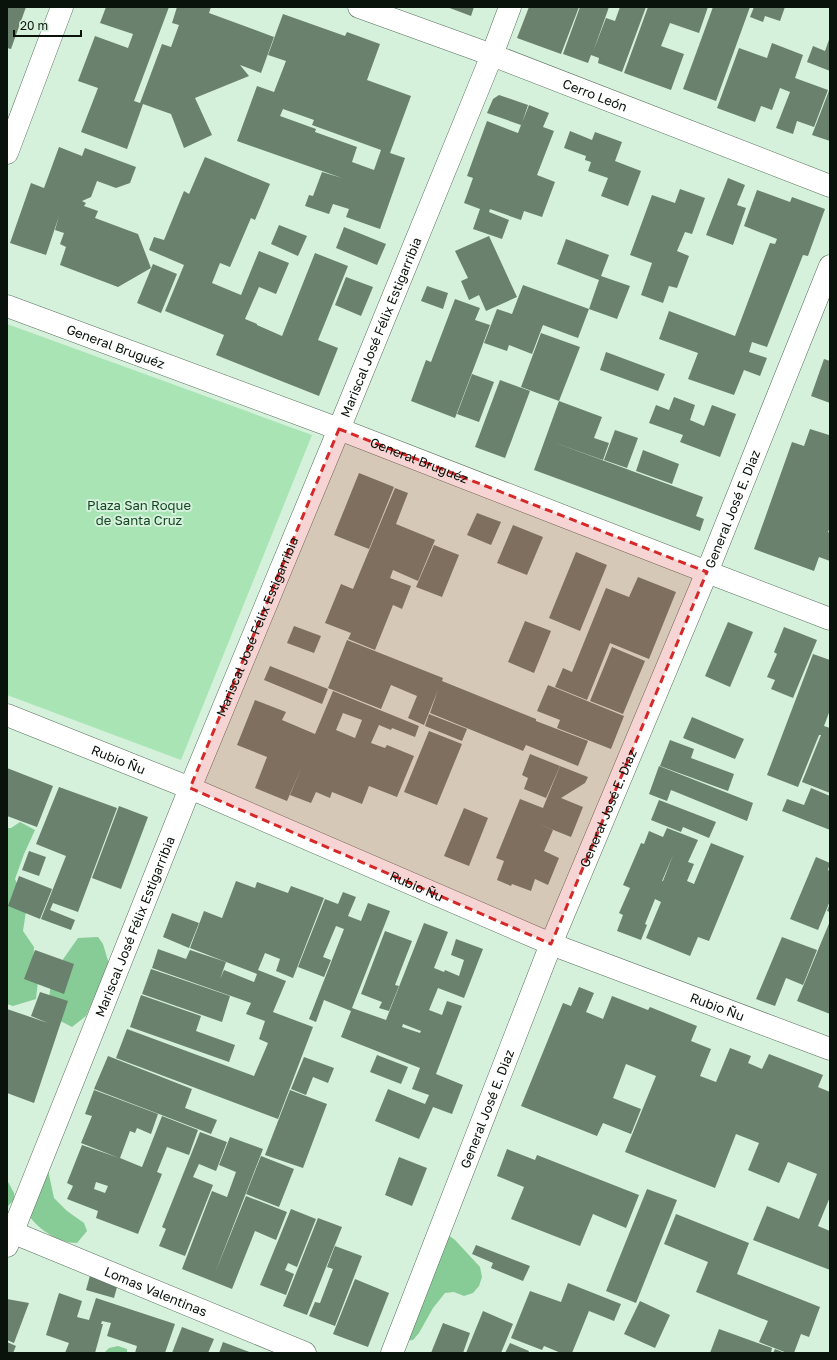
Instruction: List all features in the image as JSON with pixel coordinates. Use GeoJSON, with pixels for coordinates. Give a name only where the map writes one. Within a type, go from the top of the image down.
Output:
{"type":"FeatureCollection","features":[{"type":"Feature","properties":{"kind":"street"},"geometry":{"type":"LineString","coordinates":[[7,153],[62,7]]}},
{"type":"Feature","properties":{"kind":"street","name":"Cerro León"},"geometry":{"type":"LineString","coordinates":[[359,7],[492,55],[830,186]]}},
{"type":"Feature","properties":{"kind":"street","name":"Mariscal José Félix Estigarribia"},"geometry":{"type":"LineString","coordinates":[[9,1236],[190,788],[339,429],[492,55],[510,7]]}},
{"type":"Feature","properties":{"kind":"street","name":"General José E. Diaz"},"geometry":{"type":"LineString","coordinates":[[392,1353],[551,944],[706,572],[830,266]]}},
{"type":"Feature","properties":{"kind":"street","name":"General Bruguéz"},"geometry":{"type":"LineString","coordinates":[[7,306],[339,429],[830,619]]}},
{"type":"Feature","properties":{"kind":"street","name":"Rubio Ñu"},"geometry":{"type":"LineString","coordinates":[[7,715],[190,788],[551,944],[830,1049]]}},
{"type":"Feature","properties":{"kind":"street","name":"Lomas Valentinas"},"geometry":{"type":"LineString","coordinates":[[9,1236],[305,1353]]}},
{"type":"Feature","properties":{"kind":"highlighted area"},"geometry":{"type":"Polygon","coordinates":[[[339,429],[707,572],[551,944],[190,788],[339,429]]]}},
{"type":"Feature","properties":{"kind":"green space","name":"Plaza San Roque de Santa Cruz"},"geometry":{"type":"Polygon","coordinates":[[[7,324],[312,435],[181,760],[7,695],[7,324]]]}},
{"type":"Feature","properties":{"kind":"green space"},"geometry":{"type":"Polygon","coordinates":[[[20,822],[35,830],[15,879],[27,905],[23,931],[34,947],[33,966],[38,981],[36,999],[13,1006],[7,1004],[7,828],[11,828],[20,822]]]}},
{"type":"Feature","properties":{"kind":"green space"},"geometry":{"type":"Polygon","coordinates":[[[98,937],[103,944],[109,964],[86,1016],[72,1027],[47,1014],[52,975],[78,938],[98,937]]]}},
{"type":"Feature","properties":{"kind":"green space"},"geometry":{"type":"Polygon","coordinates":[[[48,1170],[54,1198],[67,1211],[84,1223],[87,1231],[77,1243],[63,1241],[50,1235],[38,1226],[29,1216],[48,1170]]]}},
{"type":"Feature","properties":{"kind":"green space"},"geometry":{"type":"Polygon","coordinates":[[[7,1180],[14,1193],[15,1199],[7,1207],[7,1180]]]}},
{"type":"Feature","properties":{"kind":"green space"},"geometry":{"type":"Polygon","coordinates":[[[447,1234],[455,1240],[480,1267],[482,1277],[479,1286],[473,1293],[464,1296],[454,1292],[445,1293],[433,1308],[419,1333],[413,1340],[403,1341],[447,1234]]]}},
{"type":"Feature","properties":{"kind":"green space"},"geometry":{"type":"Polygon","coordinates":[[[118,1346],[127,1349],[127,1353],[104,1353],[109,1348],[118,1346]]]}},
{"type":"Feature","properties":{"kind":"building"},"geometry":{"type":"Polygon","coordinates":[[[7,7],[26,7],[11,49],[7,48],[7,7]]]}},
{"type":"Feature","properties":{"kind":"building"},"geometry":{"type":"Polygon","coordinates":[[[106,7],[169,7],[134,101],[140,103],[162,44],[171,47],[179,25],[172,23],[177,7],[211,7],[209,13],[274,37],[261,73],[240,65],[249,76],[195,98],[212,135],[184,148],[171,114],[143,104],[127,149],[81,132],[98,88],[78,81],[95,36],[128,48],[133,34],[100,23],[106,7]]]}},
{"type":"Feature","properties":{"kind":"building"},"geometry":{"type":"Polygon","coordinates":[[[447,7],[474,7],[471,16],[447,7]]]}},
{"type":"Feature","properties":{"kind":"building"},"geometry":{"type":"Polygon","coordinates":[[[529,7],[579,7],[561,54],[517,38],[529,7]]]}},
{"type":"Feature","properties":{"kind":"building"},"geometry":{"type":"Polygon","coordinates":[[[580,7],[609,7],[593,52],[606,18],[615,21],[620,7],[646,7],[622,72],[598,63],[599,58],[591,55],[588,63],[563,54],[580,7]]]}},
{"type":"Feature","properties":{"kind":"building"},"geometry":{"type":"Polygon","coordinates":[[[648,7],[708,7],[699,33],[670,23],[661,46],[684,54],[671,90],[624,73],[648,7]]]}},
{"type":"Feature","properties":{"kind":"building"},"geometry":{"type":"Polygon","coordinates":[[[713,7],[750,7],[716,101],[683,89],[713,7]]]}},
{"type":"Feature","properties":{"kind":"building"},"geometry":{"type":"Polygon","coordinates":[[[754,7],[785,7],[780,21],[765,16],[763,22],[750,17],[754,7]]]}},
{"type":"Feature","properties":{"kind":"building"},"geometry":{"type":"Polygon","coordinates":[[[283,14],[345,36],[347,32],[380,44],[367,80],[411,96],[390,153],[405,158],[380,229],[346,217],[349,209],[333,204],[329,214],[305,206],[309,195],[313,196],[322,172],[342,178],[237,141],[257,86],[274,92],[286,61],[268,55],[283,14]],[[283,109],[280,116],[316,129],[315,132],[357,147],[352,162],[374,170],[381,150],[312,125],[314,120],[283,109]]]}},
{"type":"Feature","properties":{"kind":"building"},"geometry":{"type":"Polygon","coordinates":[[[830,37],[830,71],[807,62],[813,46],[825,51],[830,37]]]}},
{"type":"Feature","properties":{"kind":"building"},"geometry":{"type":"Polygon","coordinates":[[[772,43],[803,55],[795,78],[828,90],[814,127],[797,121],[793,134],[776,128],[790,92],[780,88],[772,110],[761,106],[755,122],[717,108],[739,48],[767,58],[772,43]]]}},
{"type":"Feature","properties":{"kind":"building"},"geometry":{"type":"Polygon","coordinates":[[[830,88],[830,141],[812,135],[830,88]]]}},
{"type":"Feature","properties":{"kind":"building"},"geometry":{"type":"Polygon","coordinates":[[[499,95],[528,105],[522,123],[529,105],[549,113],[543,127],[554,131],[537,175],[555,182],[542,217],[524,211],[521,220],[490,209],[489,212],[509,220],[502,239],[473,229],[480,209],[464,203],[473,178],[467,176],[487,121],[518,133],[521,125],[487,113],[493,99],[499,95]]]}},
{"type":"Feature","properties":{"kind":"building"},"geometry":{"type":"Polygon","coordinates":[[[570,131],[592,140],[595,132],[622,142],[615,161],[641,171],[628,206],[601,196],[608,178],[588,171],[591,162],[585,160],[586,156],[564,148],[570,131]]]}},
{"type":"Feature","properties":{"kind":"building"},"geometry":{"type":"Polygon","coordinates":[[[59,147],[82,156],[85,148],[136,167],[130,183],[116,188],[97,181],[91,197],[82,201],[86,203],[84,206],[98,211],[95,218],[138,234],[151,268],[118,287],[60,265],[66,247],[60,244],[64,233],[55,230],[59,216],[46,255],[10,243],[31,183],[44,188],[59,147]]]}},
{"type":"Feature","properties":{"kind":"building"},"geometry":{"type":"Polygon","coordinates":[[[205,157],[270,184],[255,220],[251,218],[230,267],[220,263],[212,283],[241,295],[259,251],[289,263],[276,294],[259,287],[245,319],[282,336],[315,253],[348,266],[318,340],[338,348],[319,396],[216,355],[224,335],[165,311],[184,265],[149,250],[154,237],[164,240],[184,191],[189,194],[205,157]]]}},
{"type":"Feature","properties":{"kind":"building"},"geometry":{"type":"Polygon","coordinates":[[[728,178],[745,185],[737,205],[746,208],[733,245],[706,235],[728,178]]]}},
{"type":"Feature","properties":{"kind":"building"},"geometry":{"type":"Polygon","coordinates":[[[680,189],[705,198],[692,234],[685,232],[677,251],[689,256],[677,288],[669,286],[663,303],[641,295],[652,263],[630,255],[652,195],[675,203],[680,189]]]}},
{"type":"Feature","properties":{"kind":"building"},"geometry":{"type":"Polygon","coordinates":[[[757,190],[790,202],[792,197],[825,209],[808,256],[803,255],[767,347],[752,342],[749,352],[767,358],[760,376],[744,370],[734,395],[688,379],[698,353],[659,339],[669,311],[735,336],[770,243],[775,244],[777,239],[744,226],[757,190]]]}},
{"type":"Feature","properties":{"kind":"building"},"geometry":{"type":"Polygon","coordinates":[[[279,225],[307,236],[298,256],[271,244],[279,225]]]}},
{"type":"Feature","properties":{"kind":"building"},"geometry":{"type":"Polygon","coordinates":[[[344,227],[386,244],[377,265],[336,248],[344,227]]]}},
{"type":"Feature","properties":{"kind":"building"},"geometry":{"type":"Polygon","coordinates":[[[489,236],[517,297],[486,311],[479,295],[469,300],[461,281],[468,278],[455,251],[489,236]]]}},
{"type":"Feature","properties":{"kind":"building"},"geometry":{"type":"Polygon","coordinates":[[[566,239],[609,255],[601,276],[630,286],[617,319],[589,309],[599,280],[557,264],[566,239]]]}},
{"type":"Feature","properties":{"kind":"building"},"geometry":{"type":"Polygon","coordinates":[[[153,264],[177,274],[161,313],[137,303],[153,264]]]}},
{"type":"Feature","properties":{"kind":"building"},"geometry":{"type":"Polygon","coordinates":[[[346,277],[373,287],[361,316],[335,305],[346,277]]]}},
{"type":"Feature","properties":{"kind":"building"},"geometry":{"type":"Polygon","coordinates":[[[523,285],[589,309],[578,338],[543,325],[532,354],[509,345],[507,351],[484,343],[497,309],[512,314],[523,285]]]}},
{"type":"Feature","properties":{"kind":"building"},"geometry":{"type":"Polygon","coordinates":[[[427,286],[448,293],[443,309],[421,301],[427,286]]]}},
{"type":"Feature","properties":{"kind":"building"},"geometry":{"type":"Polygon","coordinates":[[[455,299],[480,308],[475,320],[490,325],[455,418],[411,401],[426,360],[431,362],[455,299]]]}},
{"type":"Feature","properties":{"kind":"building"},"geometry":{"type":"Polygon","coordinates":[[[541,333],[580,347],[559,401],[521,387],[541,333]]]}},
{"type":"Feature","properties":{"kind":"building"},"geometry":{"type":"Polygon","coordinates":[[[606,352],[665,374],[658,391],[600,370],[606,352]]]}},
{"type":"Feature","properties":{"kind":"building"},"geometry":{"type":"Polygon","coordinates":[[[824,359],[830,361],[830,403],[811,396],[824,359]]]}},
{"type":"Feature","properties":{"kind":"building"},"geometry":{"type":"Polygon","coordinates":[[[472,374],[494,382],[479,422],[457,414],[472,374]]]}},
{"type":"Feature","properties":{"kind":"building"},"geometry":{"type":"Polygon","coordinates":[[[500,380],[530,391],[505,458],[475,447],[500,380]]]}},
{"type":"Feature","properties":{"kind":"building"},"geometry":{"type":"Polygon","coordinates":[[[674,397],[695,405],[690,420],[704,426],[712,405],[736,414],[720,457],[680,442],[683,435],[649,423],[656,405],[669,410],[674,397]]]}},
{"type":"Feature","properties":{"kind":"building"},"geometry":{"type":"Polygon","coordinates":[[[559,401],[602,417],[594,438],[609,443],[603,460],[550,441],[703,497],[696,516],[704,519],[700,531],[534,470],[559,401]]]}},
{"type":"Feature","properties":{"kind":"building"},"geometry":{"type":"Polygon","coordinates":[[[810,429],[829,435],[830,433],[830,528],[828,532],[830,533],[830,561],[819,557],[814,571],[754,549],[792,442],[804,446],[810,429]]]}},
{"type":"Feature","properties":{"kind":"building"},"geometry":{"type":"Polygon","coordinates":[[[615,430],[638,438],[627,468],[604,460],[615,430]]]}},
{"type":"Feature","properties":{"kind":"building"},"geometry":{"type":"Polygon","coordinates":[[[643,450],[679,464],[672,484],[636,471],[643,450]]]}},
{"type":"Feature","properties":{"kind":"building"},"geometry":{"type":"Polygon","coordinates":[[[359,473],[394,487],[369,549],[334,535],[359,473]]]}},
{"type":"Feature","properties":{"kind":"building"},"geometry":{"type":"Polygon","coordinates":[[[395,488],[408,493],[396,524],[435,540],[418,581],[393,570],[390,578],[411,586],[402,609],[393,605],[375,650],[348,639],[351,633],[325,623],[341,584],[353,589],[395,488]]]}},
{"type":"Feature","properties":{"kind":"building"},"geometry":{"type":"Polygon","coordinates":[[[477,513],[501,522],[491,545],[467,535],[477,513]]]}},
{"type":"Feature","properties":{"kind":"building"},"geometry":{"type":"Polygon","coordinates":[[[513,525],[543,537],[527,575],[497,563],[513,525]]]}},
{"type":"Feature","properties":{"kind":"building"},"geometry":{"type":"Polygon","coordinates":[[[434,545],[459,555],[442,597],[416,587],[434,545]]]}},
{"type":"Feature","properties":{"kind":"building"},"geometry":{"type":"Polygon","coordinates":[[[576,552],[607,565],[580,631],[549,618],[576,552]]]}},
{"type":"Feature","properties":{"kind":"building"},"geometry":{"type":"Polygon","coordinates":[[[638,577],[676,592],[649,659],[610,643],[587,700],[555,687],[563,668],[572,672],[606,588],[629,597],[638,577]]]}},
{"type":"Feature","properties":{"kind":"building"},"geometry":{"type":"Polygon","coordinates":[[[525,621],[551,631],[534,673],[508,662],[525,621]]]}},
{"type":"Feature","properties":{"kind":"building"},"geometry":{"type":"Polygon","coordinates":[[[728,622],[753,632],[730,687],[705,676],[728,622]]]}},
{"type":"Feature","properties":{"kind":"building"},"geometry":{"type":"Polygon","coordinates":[[[294,626],[321,636],[314,653],[287,643],[294,626]]]}},
{"type":"Feature","properties":{"kind":"building"},"geometry":{"type":"Polygon","coordinates":[[[784,627],[817,640],[793,698],[771,689],[775,680],[767,677],[777,654],[774,652],[784,627]]]}},
{"type":"Feature","properties":{"kind":"building"},"geometry":{"type":"Polygon","coordinates":[[[347,640],[443,678],[442,681],[536,719],[536,721],[588,741],[578,766],[526,745],[523,751],[430,713],[438,690],[424,725],[408,718],[417,696],[391,685],[381,709],[328,688],[347,640]]]}},
{"type":"Feature","properties":{"kind":"building"},"geometry":{"type":"Polygon","coordinates":[[[612,647],[645,661],[623,714],[590,701],[612,647]]]}},
{"type":"Feature","properties":{"kind":"building"},"geometry":{"type":"Polygon","coordinates":[[[813,654],[830,660],[830,710],[824,726],[830,728],[830,793],[802,782],[821,735],[819,735],[798,787],[767,775],[813,654]]]}},
{"type":"Feature","properties":{"kind":"building"},"geometry":{"type":"Polygon","coordinates":[[[270,666],[328,689],[322,704],[264,680],[270,666]]]}},
{"type":"Feature","properties":{"kind":"building"},"geometry":{"type":"Polygon","coordinates":[[[548,685],[624,716],[611,749],[557,728],[560,720],[537,711],[548,685]]]}},
{"type":"Feature","properties":{"kind":"building"},"geometry":{"type":"Polygon","coordinates":[[[333,691],[419,726],[415,737],[392,728],[391,730],[379,725],[371,743],[385,748],[387,745],[414,756],[397,797],[369,786],[362,804],[332,792],[330,798],[316,792],[311,803],[290,795],[302,766],[287,801],[255,788],[267,757],[237,745],[255,700],[286,712],[282,720],[315,734],[333,691]],[[343,713],[336,730],[355,738],[362,720],[343,713]]]}},
{"type":"Feature","properties":{"kind":"building"},"geometry":{"type":"Polygon","coordinates":[[[429,714],[467,729],[462,741],[425,726],[429,714]]]}},
{"type":"Feature","properties":{"kind":"building"},"geometry":{"type":"Polygon","coordinates":[[[692,717],[744,739],[735,759],[683,738],[692,717]]]}},
{"type":"Feature","properties":{"kind":"building"},"geometry":{"type":"Polygon","coordinates":[[[429,731],[462,744],[437,805],[404,792],[429,731]]]}},
{"type":"Feature","properties":{"kind":"building"},"geometry":{"type":"Polygon","coordinates":[[[670,740],[694,749],[691,758],[734,774],[728,791],[660,766],[670,740]]]}},
{"type":"Feature","properties":{"kind":"building"},"geometry":{"type":"Polygon","coordinates":[[[530,754],[560,766],[546,798],[524,789],[528,778],[522,775],[530,754]]]}},
{"type":"Feature","properties":{"kind":"building"},"geometry":{"type":"Polygon","coordinates":[[[560,766],[588,777],[585,783],[561,798],[583,807],[571,837],[536,823],[553,830],[544,851],[559,858],[548,885],[535,879],[531,891],[512,884],[511,886],[497,880],[504,861],[496,858],[520,799],[543,808],[560,766]]]}},
{"type":"Feature","properties":{"kind":"building"},"geometry":{"type":"Polygon","coordinates":[[[659,766],[753,803],[747,821],[671,790],[667,801],[649,794],[659,766]]]}},
{"type":"Feature","properties":{"kind":"building"},"geometry":{"type":"Polygon","coordinates":[[[7,768],[53,786],[37,827],[7,816],[7,768]]]}},
{"type":"Feature","properties":{"kind":"building"},"geometry":{"type":"Polygon","coordinates":[[[59,787],[117,808],[78,912],[53,903],[50,910],[75,920],[71,930],[41,919],[66,856],[36,844],[59,787]]]}},
{"type":"Feature","properties":{"kind":"building"},"geometry":{"type":"Polygon","coordinates":[[[811,788],[830,796],[830,830],[782,811],[787,799],[804,805],[811,788]]]}},
{"type":"Feature","properties":{"kind":"building"},"geometry":{"type":"Polygon","coordinates":[[[659,800],[716,822],[709,838],[683,827],[681,832],[651,820],[659,800]]]}},
{"type":"Feature","properties":{"kind":"building"},"geometry":{"type":"Polygon","coordinates":[[[119,806],[148,817],[121,889],[92,878],[119,806]]]}},
{"type":"Feature","properties":{"kind":"building"},"geometry":{"type":"Polygon","coordinates":[[[464,808],[488,818],[469,866],[444,856],[464,808]]]}},
{"type":"Feature","properties":{"kind":"building"},"geometry":{"type":"Polygon","coordinates":[[[667,828],[698,840],[688,862],[694,864],[687,881],[694,884],[711,843],[744,856],[709,941],[698,937],[690,956],[646,938],[661,902],[655,899],[645,924],[647,925],[641,940],[617,931],[623,915],[619,913],[630,888],[623,885],[641,843],[644,844],[649,831],[663,837],[667,828]],[[673,855],[662,881],[663,881],[673,855]]]}},
{"type":"Feature","properties":{"kind":"building"},"geometry":{"type":"Polygon","coordinates":[[[29,851],[46,857],[39,876],[22,870],[29,851]]]}},
{"type":"Feature","properties":{"kind":"building"},"geometry":{"type":"Polygon","coordinates":[[[816,857],[830,863],[828,870],[830,871],[830,901],[818,930],[790,919],[816,857]]]}},
{"type":"Feature","properties":{"kind":"building"},"geometry":{"type":"Polygon","coordinates":[[[19,876],[52,889],[40,919],[8,906],[19,876]]]}},
{"type":"Feature","properties":{"kind":"building"},"geometry":{"type":"Polygon","coordinates":[[[236,881],[255,888],[257,882],[288,893],[291,886],[324,898],[293,978],[276,971],[280,959],[265,953],[258,970],[286,981],[273,1012],[313,1027],[278,1119],[116,1058],[127,1029],[254,1076],[268,1043],[259,1039],[265,1021],[246,1014],[251,1003],[152,968],[158,949],[186,959],[190,950],[226,962],[220,979],[224,970],[254,982],[257,974],[190,948],[204,911],[222,918],[236,881]]]}},
{"type":"Feature","properties":{"kind":"building"},"geometry":{"type":"Polygon","coordinates":[[[343,892],[356,897],[348,916],[361,921],[368,903],[390,911],[352,1008],[386,1020],[424,923],[448,932],[434,968],[444,972],[445,970],[459,976],[464,960],[451,955],[456,939],[483,949],[464,998],[438,988],[429,1010],[442,1015],[447,1001],[462,1006],[436,1074],[463,1085],[452,1114],[433,1107],[419,1139],[375,1121],[388,1089],[425,1104],[429,1095],[412,1089],[420,1068],[341,1037],[351,1011],[324,1000],[316,1022],[309,1019],[344,929],[336,926],[323,957],[331,960],[324,977],[298,967],[325,899],[338,904],[343,892]],[[403,1024],[402,1027],[420,1033],[421,1031],[403,1024]]]}},
{"type":"Feature","properties":{"kind":"building"},"geometry":{"type":"Polygon","coordinates":[[[830,903],[830,912],[827,911],[830,903]]]}},
{"type":"Feature","properties":{"kind":"building"},"geometry":{"type":"Polygon","coordinates":[[[172,913],[199,923],[189,948],[163,937],[172,913]]]}},
{"type":"Feature","properties":{"kind":"building"},"geometry":{"type":"Polygon","coordinates":[[[830,921],[830,1014],[797,1001],[830,921]]]}},
{"type":"Feature","properties":{"kind":"building"},"geometry":{"type":"Polygon","coordinates":[[[385,931],[412,941],[395,985],[399,986],[389,1011],[379,1008],[382,1002],[361,994],[385,931]]]}},
{"type":"Feature","properties":{"kind":"building"},"geometry":{"type":"Polygon","coordinates":[[[782,937],[817,950],[803,985],[786,978],[775,1006],[756,999],[782,937]]]}},
{"type":"Feature","properties":{"kind":"building"},"geometry":{"type":"Polygon","coordinates":[[[35,950],[74,964],[64,994],[24,979],[35,950]]]}},
{"type":"Feature","properties":{"kind":"building"},"geometry":{"type":"Polygon","coordinates":[[[151,969],[230,996],[222,1022],[142,994],[151,969]]]}},
{"type":"Feature","properties":{"kind":"building"},"geometry":{"type":"Polygon","coordinates":[[[579,987],[594,993],[586,1012],[603,1019],[612,996],[648,1010],[650,1007],[697,1026],[691,1041],[711,1049],[700,1076],[716,1082],[730,1048],[751,1056],[748,1063],[762,1069],[769,1054],[823,1075],[818,1087],[830,1092],[830,1197],[818,1226],[830,1231],[830,1270],[753,1240],[767,1206],[799,1219],[817,1174],[788,1162],[779,1183],[748,1170],[759,1143],[736,1134],[715,1188],[625,1152],[656,1076],[626,1064],[613,1098],[641,1109],[631,1134],[603,1123],[597,1136],[521,1106],[563,1003],[571,1006],[579,987]]]}},
{"type":"Feature","properties":{"kind":"building"},"geometry":{"type":"Polygon","coordinates":[[[40,992],[68,1001],[34,1103],[7,1093],[7,1009],[48,1023],[31,1016],[40,992]]]}},
{"type":"Feature","properties":{"kind":"building"},"geometry":{"type":"Polygon","coordinates":[[[141,995],[201,1016],[196,1031],[235,1045],[229,1062],[130,1027],[141,995]]]}},
{"type":"Feature","properties":{"kind":"building"},"geometry":{"type":"Polygon","coordinates":[[[377,1055],[408,1067],[401,1084],[370,1072],[377,1055]]]}},
{"type":"Feature","properties":{"kind":"building"},"geometry":{"type":"Polygon","coordinates":[[[108,1056],[192,1089],[185,1108],[217,1120],[211,1134],[94,1089],[108,1056]]]}},
{"type":"Feature","properties":{"kind":"building"},"geometry":{"type":"Polygon","coordinates":[[[304,1057],[334,1068],[328,1083],[313,1077],[306,1095],[291,1089],[304,1057]]]}},
{"type":"Feature","properties":{"kind":"building"},"geometry":{"type":"Polygon","coordinates":[[[94,1090],[158,1114],[151,1134],[137,1128],[135,1133],[130,1131],[120,1158],[142,1167],[162,1116],[198,1130],[189,1155],[167,1147],[157,1172],[162,1174],[138,1234],[96,1218],[98,1211],[67,1199],[73,1186],[67,1183],[82,1145],[119,1158],[81,1143],[92,1116],[85,1114],[94,1090]],[[96,1182],[94,1189],[105,1193],[108,1186],[96,1182]]]}},
{"type":"Feature","properties":{"kind":"building"},"geometry":{"type":"Polygon","coordinates":[[[290,1090],[327,1104],[303,1168],[265,1155],[290,1090]]]}},
{"type":"Feature","properties":{"kind":"building"},"geometry":{"type":"Polygon","coordinates":[[[200,1132],[227,1142],[216,1171],[199,1164],[193,1177],[213,1185],[185,1256],[159,1246],[166,1229],[162,1227],[200,1132]]]}},
{"type":"Feature","properties":{"kind":"building"},"geometry":{"type":"Polygon","coordinates":[[[230,1137],[263,1149],[215,1273],[246,1196],[287,1212],[276,1240],[255,1231],[232,1289],[182,1269],[212,1191],[227,1197],[236,1172],[219,1165],[230,1137]]]}},
{"type":"Feature","properties":{"kind":"building"},"geometry":{"type":"Polygon","coordinates":[[[507,1149],[535,1160],[537,1155],[639,1195],[626,1228],[593,1214],[580,1246],[511,1219],[524,1187],[497,1176],[507,1149]]]}},
{"type":"Feature","properties":{"kind":"building"},"geometry":{"type":"Polygon","coordinates":[[[261,1156],[294,1169],[279,1207],[246,1194],[261,1156]]]}},
{"type":"Feature","properties":{"kind":"building"},"geometry":{"type":"Polygon","coordinates":[[[399,1157],[427,1168],[412,1206],[385,1195],[399,1157]]]}},
{"type":"Feature","properties":{"kind":"building"},"geometry":{"type":"Polygon","coordinates":[[[647,1189],[677,1200],[636,1303],[606,1291],[647,1189]]]}},
{"type":"Feature","properties":{"kind":"building"},"geometry":{"type":"Polygon","coordinates":[[[291,1209],[316,1219],[297,1267],[288,1263],[285,1270],[294,1274],[286,1295],[260,1285],[291,1209]]]}},
{"type":"Feature","properties":{"kind":"building"},"geometry":{"type":"Polygon","coordinates":[[[676,1214],[749,1243],[737,1274],[820,1307],[809,1337],[801,1334],[794,1353],[787,1353],[759,1342],[768,1321],[696,1292],[708,1262],[664,1244],[676,1214]]]}},
{"type":"Feature","properties":{"kind":"building"},"geometry":{"type":"Polygon","coordinates":[[[318,1218],[342,1227],[307,1315],[283,1306],[318,1218]]]}},
{"type":"Feature","properties":{"kind":"building"},"geometry":{"type":"Polygon","coordinates":[[[476,1245],[530,1266],[523,1281],[491,1268],[493,1263],[472,1254],[476,1245]]]}},
{"type":"Feature","properties":{"kind":"building"},"geometry":{"type":"Polygon","coordinates":[[[335,1246],[362,1256],[335,1326],[309,1316],[315,1302],[320,1303],[333,1269],[327,1267],[335,1246]]]}},
{"type":"Feature","properties":{"kind":"building"},"geometry":{"type":"Polygon","coordinates":[[[91,1272],[119,1280],[114,1298],[86,1290],[91,1272]]]}},
{"type":"Feature","properties":{"kind":"building"},"geometry":{"type":"Polygon","coordinates":[[[355,1279],[389,1293],[368,1347],[333,1334],[355,1279]]]}},
{"type":"Feature","properties":{"kind":"building"},"geometry":{"type":"Polygon","coordinates":[[[568,1283],[621,1304],[614,1321],[589,1311],[572,1353],[561,1353],[544,1346],[542,1350],[511,1338],[530,1291],[561,1302],[568,1283]]]}},
{"type":"Feature","properties":{"kind":"building"},"geometry":{"type":"Polygon","coordinates":[[[59,1293],[82,1301],[77,1317],[89,1320],[96,1298],[175,1324],[165,1353],[135,1353],[137,1346],[107,1336],[111,1323],[102,1321],[101,1324],[103,1324],[95,1353],[65,1353],[69,1343],[46,1335],[59,1293]]]}},
{"type":"Feature","properties":{"kind":"building"},"geometry":{"type":"Polygon","coordinates":[[[7,1299],[29,1303],[14,1343],[7,1340],[7,1299]]]}},
{"type":"Feature","properties":{"kind":"building"},"geometry":{"type":"Polygon","coordinates":[[[640,1301],[670,1315],[655,1348],[624,1334],[640,1301]]]}},
{"type":"Feature","properties":{"kind":"building"},"geometry":{"type":"Polygon","coordinates":[[[483,1311],[513,1324],[501,1353],[466,1353],[483,1311]]]}},
{"type":"Feature","properties":{"kind":"building"},"geometry":{"type":"Polygon","coordinates":[[[443,1323],[470,1333],[463,1353],[431,1353],[443,1323]]]}},
{"type":"Feature","properties":{"kind":"building"},"geometry":{"type":"Polygon","coordinates":[[[182,1327],[214,1339],[208,1353],[172,1353],[182,1327]]]}},
{"type":"Feature","properties":{"kind":"building"},"geometry":{"type":"Polygon","coordinates":[[[719,1329],[772,1348],[771,1353],[710,1353],[719,1329]]]}},
{"type":"Feature","properties":{"kind":"building"},"geometry":{"type":"Polygon","coordinates":[[[7,1342],[16,1346],[13,1353],[7,1353],[7,1342]]]}},
{"type":"Feature","properties":{"kind":"building"},"geometry":{"type":"Polygon","coordinates":[[[223,1342],[252,1353],[219,1353],[223,1342]]]}},
{"type":"Feature","properties":{"kind":"building"},"geometry":{"type":"Polygon","coordinates":[[[510,1343],[529,1351],[528,1353],[505,1353],[510,1343]]]}},
{"type":"Feature","properties":{"kind":"building"},"geometry":{"type":"Polygon","coordinates":[[[775,1349],[785,1353],[773,1353],[775,1349]]]}}]}
